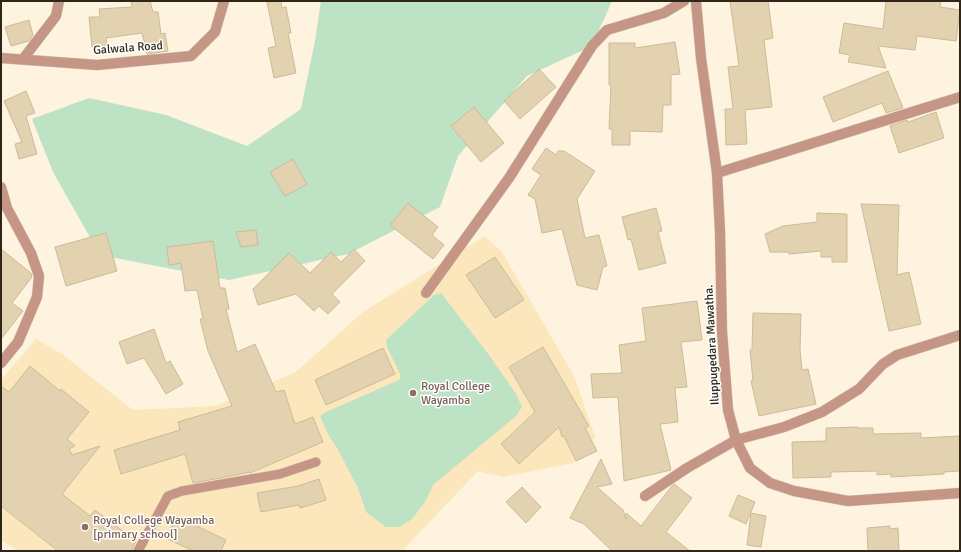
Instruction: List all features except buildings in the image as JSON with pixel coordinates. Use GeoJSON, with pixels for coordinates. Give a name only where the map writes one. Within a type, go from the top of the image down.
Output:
{"type":"FeatureCollection","features":[{"type":"Feature","properties":{"kind":"street"},"geometry":{"type":"LineString","coordinates":[[23,59],[56,16],[59,1]]}},
{"type":"Feature","properties":{"kind":"street","name":"Galwala Road"},"geometry":{"type":"LineString","coordinates":[[1,58],[97,65],[191,56],[214,32],[224,1]]}},
{"type":"Feature","properties":{"kind":"street"},"geometry":{"type":"LineString","coordinates":[[426,293],[509,178],[588,52],[602,35],[607,30],[664,13],[684,1]]}},
{"type":"Feature","properties":{"kind":"street","name":"Iluppugedara Mawatha."},"geometry":{"type":"LineString","coordinates":[[696,1],[701,58],[717,173],[722,332],[728,410],[736,440],[750,468],[770,483],[794,491],[848,501],[960,493]]}},
{"type":"Feature","properties":{"kind":"street"},"geometry":{"type":"LineString","coordinates":[[717,173],[960,97]]}},
{"type":"Feature","properties":{"kind":"street"},"geometry":{"type":"LineString","coordinates":[[1,187],[7,208],[31,253],[39,276],[37,297],[18,342],[1,363]]}},
{"type":"Feature","properties":{"kind":"street"},"geometry":{"type":"LineString","coordinates":[[645,496],[687,468],[736,440],[784,426],[822,412],[859,389],[883,364],[897,355],[960,335]]}},
{"type":"Feature","properties":{"kind":"lane"},"geometry":{"type":"LineString","coordinates":[[138,551],[168,496],[182,491],[280,474],[316,462]]}},
{"type":"Feature","properties":{"kind":"shaded area","name":"Royal College Wayamba"},"geometry":{"type":"Polygon","coordinates":[[[485,236],[502,252],[575,378],[595,437],[573,463],[503,477],[478,471],[402,551],[18,551],[1,540],[1,380],[36,339],[62,354],[133,410],[215,406],[296,372],[363,312],[485,236]]]}},
{"type":"Feature","properties":{"kind":"green space"},"geometry":{"type":"Polygon","coordinates":[[[321,1],[612,1],[592,46],[527,76],[458,156],[440,207],[348,254],[229,280],[100,255],[53,172],[32,119],[89,98],[166,115],[247,146],[301,109],[315,41],[321,1]]]}},
{"type":"Feature","properties":{"kind":"green space"},"geometry":{"type":"Polygon","coordinates":[[[441,293],[489,355],[516,394],[522,407],[516,416],[434,484],[425,502],[412,519],[400,527],[386,527],[366,512],[358,488],[336,446],[329,436],[320,416],[399,380],[401,376],[387,347],[386,340],[434,295],[441,293]]]}},
{"type":"Feature","properties":{"kind":"place","name":"Royal College Wayamba"},"geometry":{"type":"Point","coordinates":[413,393]}},
{"type":"Feature","properties":{"kind":"place","name":"Royal College Wayamba [primary school]"},"geometry":{"type":"Point","coordinates":[85,527]}}]}
